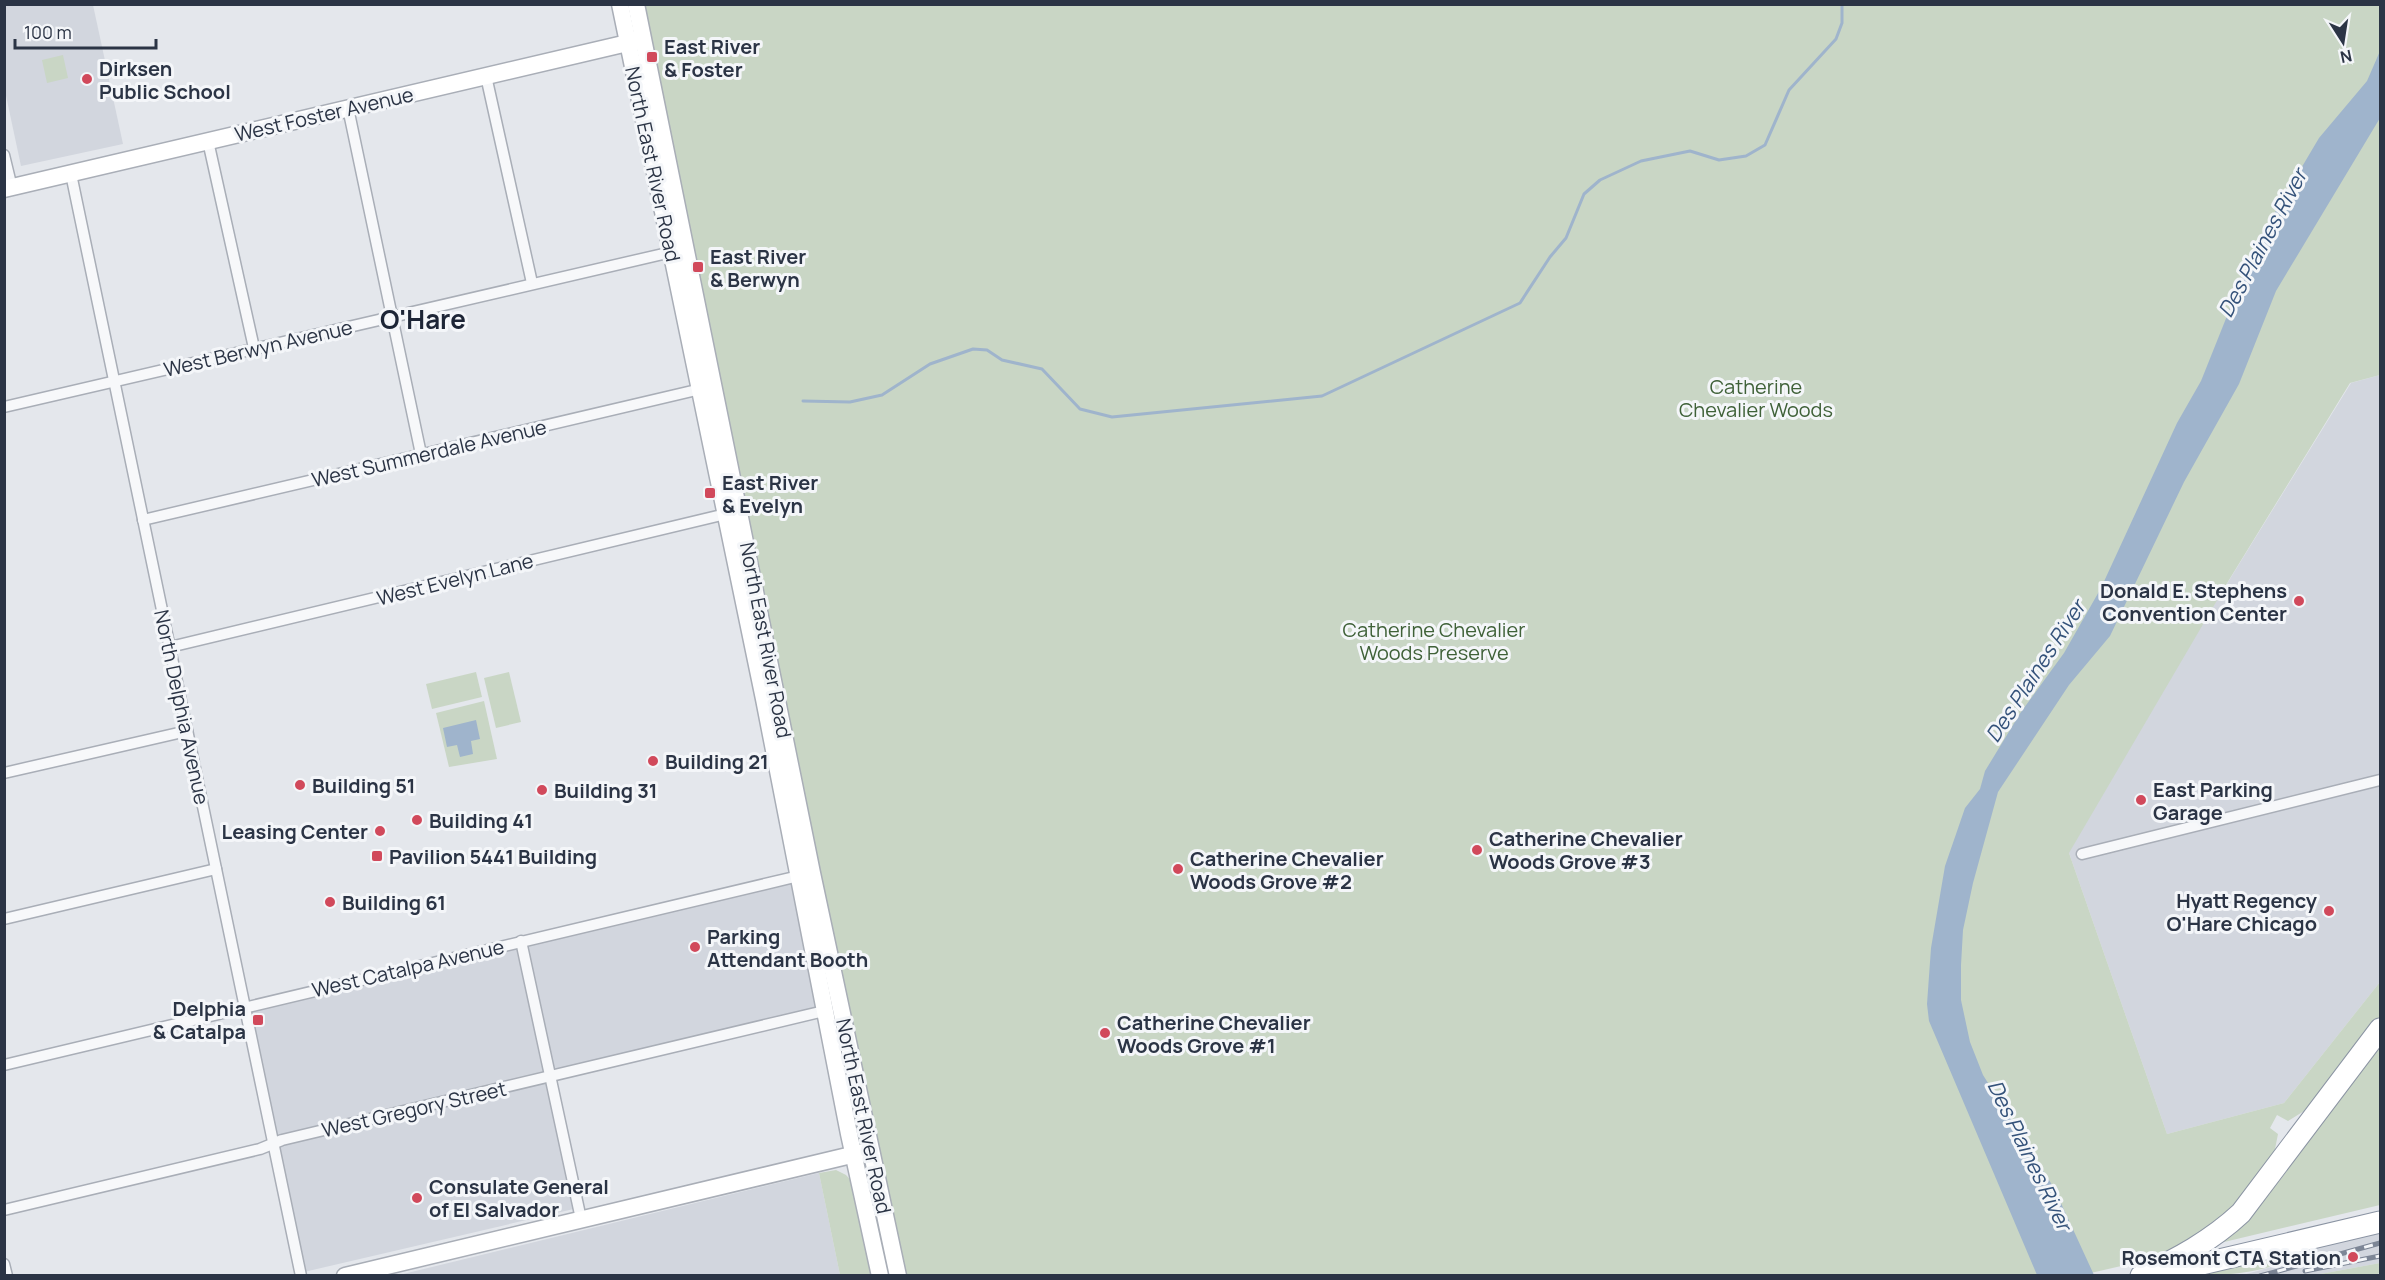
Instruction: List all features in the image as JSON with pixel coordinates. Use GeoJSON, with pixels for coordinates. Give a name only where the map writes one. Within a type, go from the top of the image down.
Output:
{"type":"FeatureCollection","features":[{"type":"Feature","properties":{"kind":"highway"},"geometry":{"type":"LineString","coordinates":[[2141,1275],[2197,1247],[2224,1229],[2241,1213],[2380,1029]]}},
{"type":"Feature","properties":{"kind":"highway"},"geometry":{"type":"LineString","coordinates":[[2153,1275],[2380,1222]]}},
{"type":"Feature","properties":{"kind":"main road","name":"North East River Road"},"geometry":{"type":"LineString","coordinates":[[620,4],[635,41],[805,875],[872,1150],[898,1275]]}},
{"type":"Feature","properties":{"kind":"main road","name":"North East River Road"},"geometry":{"type":"LineString","coordinates":[[635,41],[636,4]]}},
{"type":"Feature","properties":{"kind":"main road","name":"West Foster Avenue"},"geometry":{"type":"LineString","coordinates":[[8,188],[635,41]]}},
{"type":"Feature","properties":{"kind":"main road","name":"North East River Road"},"geometry":{"type":"LineString","coordinates":[[805,875],[824,1011],[880,1275]]}},
{"type":"Feature","properties":{"kind":"main road"},"geometry":{"type":"LineString","coordinates":[[345,1275],[872,1150]]}},
{"type":"Feature","properties":{"kind":"street"},"geometry":{"type":"LineString","coordinates":[[486,76],[531,283]]}},
{"type":"Feature","properties":{"kind":"street"},"geometry":{"type":"LineString","coordinates":[[348,108],[421,454]]}},
{"type":"Feature","properties":{"kind":"street"},"geometry":{"type":"LineString","coordinates":[[208,141],[254,348]]}},
{"type":"Feature","properties":{"kind":"street"},"geometry":{"type":"LineString","coordinates":[[4,155],[8,188]]}},
{"type":"Feature","properties":{"kind":"street","name":"North Delphia Avenue"},"geometry":{"type":"LineString","coordinates":[[71,174],[301,1275]]}},
{"type":"Feature","properties":{"kind":"street","name":"West Berwyn Avenue"},"geometry":{"type":"LineString","coordinates":[[4,407],[531,283],[679,251]]}},
{"type":"Feature","properties":{"kind":"street","name":"West Summerdale Avenue"},"geometry":{"type":"LineString","coordinates":[[143,520],[707,388]]}},
{"type":"Feature","properties":{"kind":"street","name":"West Evelyn Lane"},"geometry":{"type":"LineString","coordinates":[[170,647],[733,513]]}},
{"type":"Feature","properties":{"kind":"street"},"geometry":{"type":"LineString","coordinates":[[4,773],[188,731]]}},
{"type":"Feature","properties":{"kind":"street"},"geometry":{"type":"LineString","coordinates":[[2082,854],[2380,780]]}},
{"type":"Feature","properties":{"kind":"street"},"geometry":{"type":"LineString","coordinates":[[4,919],[216,869]]}},
{"type":"Feature","properties":{"kind":"street","name":"West Catalpa Avenue"},"geometry":{"type":"LineString","coordinates":[[4,1065],[805,875]]}},
{"type":"Feature","properties":{"kind":"street"},"geometry":{"type":"LineString","coordinates":[[521,941],[581,1219]]}},
{"type":"Feature","properties":{"kind":"street","name":"West Gregory Street"},"geometry":{"type":"LineString","coordinates":[[4,1210],[824,1011]]}},
{"type":"Feature","properties":{"kind":"street"},"geometry":{"type":"LineString","coordinates":[[4,1264],[7,1275]]}},
{"type":"Feature","properties":{"kind":"shaded area"},"geometry":{"type":"Polygon","coordinates":[[[4,5],[93,5],[123,144],[21,166],[5,91],[4,5]]]}},
{"type":"Feature","properties":{"kind":"shaded area"},"geometry":{"type":"Polygon","coordinates":[[[2380,375],[2380,982],[2284,1103],[2167,1134],[2069,853],[2060,854],[2351,383],[2380,375]]]}},
{"type":"Feature","properties":{"kind":"shaded area"},"geometry":{"type":"Polygon","coordinates":[[[791,880],[819,1013],[549,1076],[578,1208],[304,1272],[245,1009],[791,880]]]}},
{"type":"Feature","properties":{"kind":"shaded area"},"geometry":{"type":"Polygon","coordinates":[[[819,1173],[840,1275],[395,1276],[819,1173]]]}},
{"type":"Feature","properties":{"kind":"shaded area"},"geometry":{"type":"Polygon","coordinates":[[[2380,1232],[2380,1263],[2315,1275],[2239,1276],[2290,1262],[2309,1248],[2380,1232]]]}},
{"type":"Feature","properties":{"kind":"green space","name":"Catherine Chevalier Woods"},"geometry":{"type":"Polygon","coordinates":[[[641,5],[2380,5],[2380,375],[2350,383],[2229,580],[2069,853],[2167,1134],[2284,1103],[2380,982],[2380,1019],[2309,1108],[2288,1121],[2277,1115],[2270,1128],[2278,1134],[2272,1164],[2234,1209],[2184,1244],[2143,1261],[2082,1275],[904,1275],[641,5]]]}},
{"type":"Feature","properties":{"kind":"green space"},"geometry":{"type":"Polygon","coordinates":[[[63,55],[68,78],[47,83],[42,60],[63,55]]]}},
{"type":"Feature","properties":{"kind":"green space"},"geometry":{"type":"Polygon","coordinates":[[[476,672],[482,697],[432,709],[426,684],[476,672]]]}},
{"type":"Feature","properties":{"kind":"green space"},"geometry":{"type":"Polygon","coordinates":[[[509,672],[521,722],[496,728],[484,678],[509,672]]]}},
{"type":"Feature","properties":{"kind":"green space"},"geometry":{"type":"Polygon","coordinates":[[[484,701],[497,759],[449,767],[436,713],[484,701]]]}},
{"type":"Feature","properties":{"kind":"green space"},"geometry":{"type":"Polygon","coordinates":[[[2380,1041],[2380,1205],[2220,1243],[2281,1179],[2380,1041]]]}},
{"type":"Feature","properties":{"kind":"green space"},"geometry":{"type":"Polygon","coordinates":[[[836,1170],[846,1175],[855,1185],[875,1275],[840,1275],[819,1173],[836,1170]]]}},
{"type":"Feature","properties":{"kind":"green space"},"geometry":{"type":"Polygon","coordinates":[[[2309,1248],[2267,1268],[2223,1275],[2192,1276],[2309,1248]]]}},
{"type":"Feature","properties":{"kind":"green space"},"geometry":{"type":"Polygon","coordinates":[[[2380,1263],[2380,1273],[2375,1275],[2315,1275],[2380,1263]]]}},
{"type":"Feature","properties":{"kind":"water","name":"Des Plaines River"},"geometry":{"type":"Polygon","coordinates":[[[2380,51],[2380,118],[2276,291],[2239,384],[2184,482],[2110,636],[2069,685],[1998,792],[1973,883],[1963,930],[1961,1000],[1970,1042],[1983,1075],[2054,1188],[2094,1275],[2037,1275],[1929,1021],[1927,1004],[1931,948],[1945,866],[1965,808],[1980,789],[1985,771],[2021,712],[2064,653],[2101,588],[2177,423],[2201,381],[2255,246],[2319,138],[2367,81],[2380,51]]]}},
{"type":"Feature","properties":{"kind":"water"},"geometry":{"type":"Polygon","coordinates":[[[476,720],[480,739],[471,741],[473,754],[460,757],[457,745],[447,747],[443,728],[476,720]]]}},
{"type":"Feature","properties":{"kind":"waterway"},"geometry":{"type":"LineString","coordinates":[[803,401],[850,402],[882,395],[930,364],[973,349],[987,350],[1002,360],[1042,369],[1080,409],[1112,417],[1322,396],[1520,303],[1550,257],[1566,238],[1584,194],[1600,180],[1641,161],[1690,151],[1719,160],[1746,156],[1765,145],[1789,90],[1836,39],[1842,23],[1842,4]]}},
{"type":"Feature","properties":{"kind":"railway"},"geometry":{"type":"LineString","coordinates":[[2260,1276],[2380,1243]]}},
{"type":"Feature","properties":{"kind":"railway"},"geometry":{"type":"LineString","coordinates":[[2305,1271],[2380,1256]]}},
{"type":"Feature","properties":{"kind":"place","name":"East River & Foster"},"geometry":{"type":"Point","coordinates":[652,57]}},
{"type":"Feature","properties":{"kind":"place","name":"Dirksen Public School"},"geometry":{"type":"Point","coordinates":[87,79]}},
{"type":"Feature","properties":{"kind":"place","name":"East River & Berwyn"},"geometry":{"type":"Point","coordinates":[698,267]}},
{"type":"Feature","properties":{"kind":"place","name":"East River & Evelyn"},"geometry":{"type":"Point","coordinates":[710,493]}},
{"type":"Feature","properties":{"kind":"place","name":"Donald E. Stephens Convention Center"},"geometry":{"type":"Point","coordinates":[2299,601]}},
{"type":"Feature","properties":{"kind":"place","name":"Building 21"},"geometry":{"type":"Point","coordinates":[653,761]}},
{"type":"Feature","properties":{"kind":"place","name":"Building 51"},"geometry":{"type":"Point","coordinates":[300,785]}},
{"type":"Feature","properties":{"kind":"place","name":"Building 31"},"geometry":{"type":"Point","coordinates":[542,790]}},
{"type":"Feature","properties":{"kind":"place","name":"East Parking Garage"},"geometry":{"type":"Point","coordinates":[2141,800]}},
{"type":"Feature","properties":{"kind":"place","name":"Building 41"},"geometry":{"type":"Point","coordinates":[417,820]}},
{"type":"Feature","properties":{"kind":"place","name":"Leasing Center"},"geometry":{"type":"Point","coordinates":[380,831]}},
{"type":"Feature","properties":{"kind":"place","name":"Catherine Chevalier Woods Grove #3"},"geometry":{"type":"Point","coordinates":[1477,850]}},
{"type":"Feature","properties":{"kind":"place","name":"Pavilion 5441 Building"},"geometry":{"type":"Point","coordinates":[377,856]}},
{"type":"Feature","properties":{"kind":"place","name":"Catherine Chevalier Woods Grove #2"},"geometry":{"type":"Point","coordinates":[1178,869]}},
{"type":"Feature","properties":{"kind":"place","name":"Building 61"},"geometry":{"type":"Point","coordinates":[330,902]}},
{"type":"Feature","properties":{"kind":"place","name":"Hyatt Regency O'Hare Chicago"},"geometry":{"type":"Point","coordinates":[2329,911]}},
{"type":"Feature","properties":{"kind":"place","name":"Parking Attendant Booth"},"geometry":{"type":"Point","coordinates":[695,947]}},
{"type":"Feature","properties":{"kind":"place","name":"Delphia & Catalpa"},"geometry":{"type":"Point","coordinates":[258,1020]}},
{"type":"Feature","properties":{"kind":"place","name":"Catherine Chevalier Woods Grove #1"},"geometry":{"type":"Point","coordinates":[1105,1033]}},
{"type":"Feature","properties":{"kind":"place","name":"Consulate General of El Salvador"},"geometry":{"type":"Point","coordinates":[417,1198]}},
{"type":"Feature","properties":{"kind":"place","name":"Rosemont CTA Station"},"geometry":{"type":"Point","coordinates":[2353,1257]}},
{"type":"Feature","properties":{"kind":"district","name":"O'Hare"},"geometry":{"type":"Point","coordinates":[423,319]}},
{"type":"Feature","properties":{"kind":"park label","name":"Catherine Chevalier Woods Preserve"},"geometry":{"type":"Point","coordinates":[1434,640]}}]}
